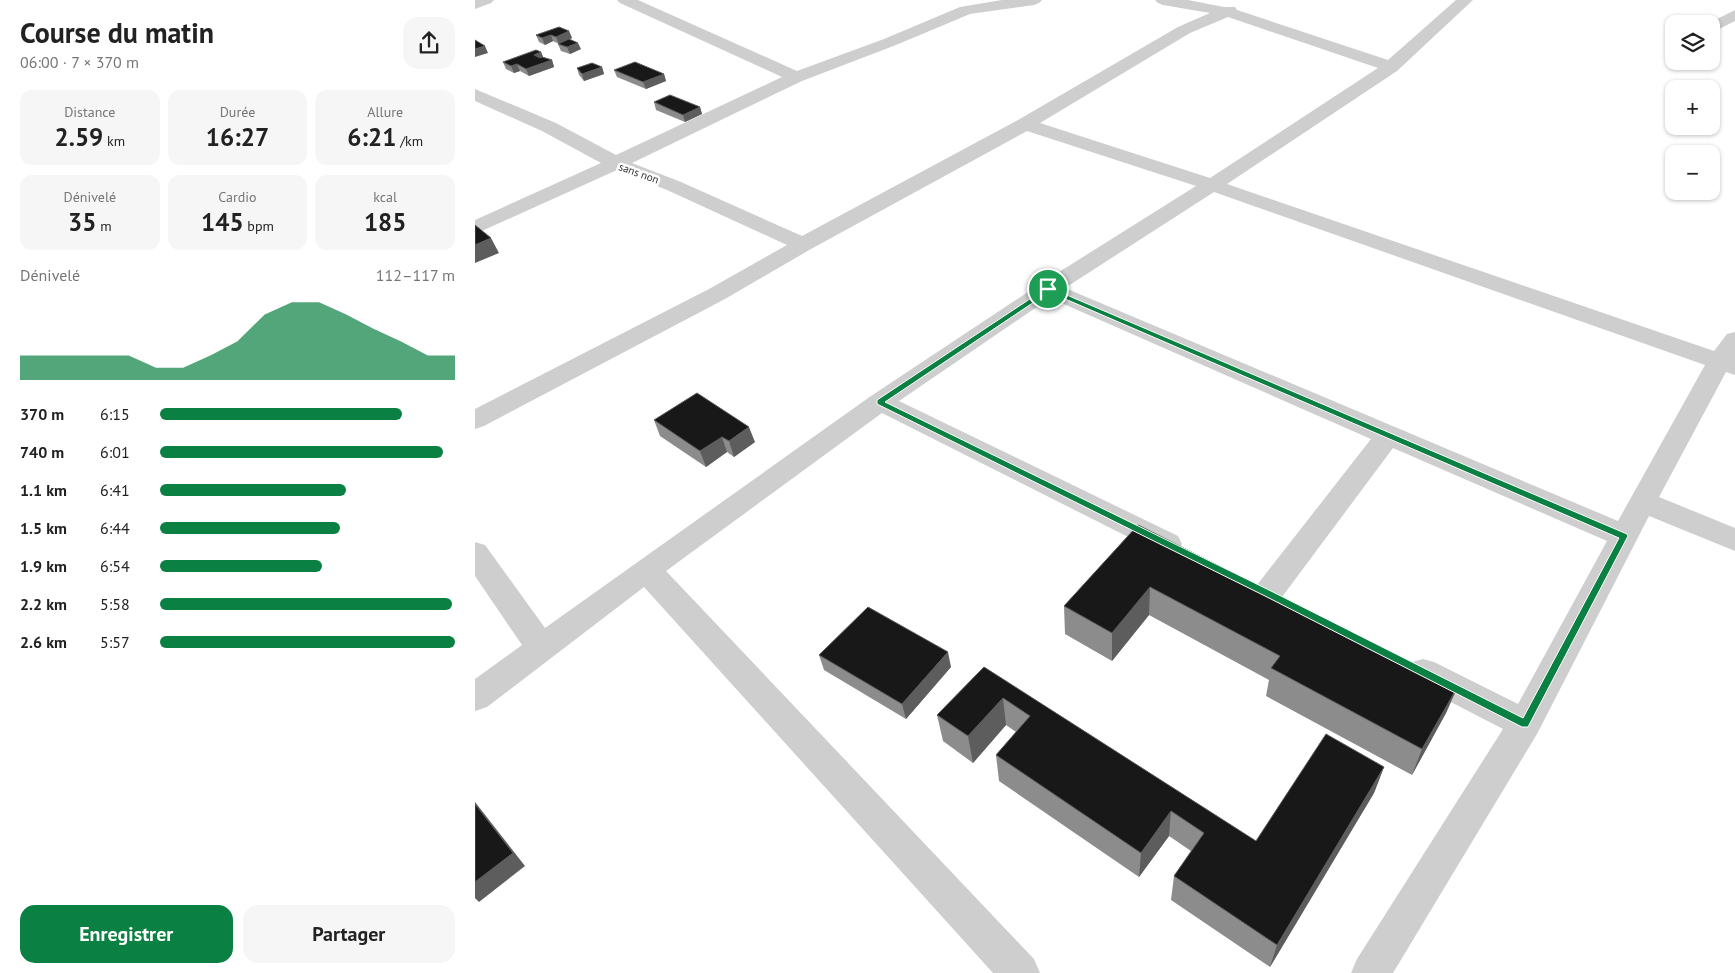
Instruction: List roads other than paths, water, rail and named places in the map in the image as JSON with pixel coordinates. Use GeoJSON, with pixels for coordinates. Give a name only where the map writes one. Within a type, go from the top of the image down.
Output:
{"type":"FeatureCollection","features":[{"type":"Feature","properties":{"kind":"street"},"geometry":{"type":"LineString","coordinates":[[475,4],[486,0]]}},
{"type":"Feature","properties":{"kind":"street"},"geometry":{"type":"LineString","coordinates":[[625,0],[796,77]]}},
{"type":"Feature","properties":{"kind":"street"},"geometry":{"type":"LineString","coordinates":[[475,94],[549,127],[616,163],[796,77],[890,42],[966,10],[1034,0]]}},
{"type":"Feature","properties":{"kind":"street"},"geometry":{"type":"LineString","coordinates":[[1163,0],[1227,12],[1391,67]]}},
{"type":"Feature","properties":{"kind":"street"},"geometry":{"type":"LineString","coordinates":[[475,420],[717,294],[803,244],[1025,124],[1184,30],[1227,12],[1248,0]]}},
{"type":"Feature","properties":{"kind":"street"},"geometry":{"type":"LineString","coordinates":[[475,697],[646,570],[880,402],[1048,289],[1212,185],[1391,67],[1465,0]]}},
{"type":"Feature","properties":{"kind":"street"},"geometry":{"type":"LineString","coordinates":[[1720,23],[1735,15]]}},
{"type":"Feature","properties":{"kind":"street"},"geometry":{"type":"LineString","coordinates":[[1025,124],[1730,356],[1624,536],[1525,724],[1371,973]]}},
{"type":"Feature","properties":{"kind":"street","name":"sans non"},"geometry":{"type":"LineString","coordinates":[[475,228],[616,163],[674,186],[803,244]]}},
{"type":"Feature","properties":{"kind":"street"},"geometry":{"type":"LineString","coordinates":[[1048,289],[1624,536]]}},
{"type":"Feature","properties":{"kind":"street"},"geometry":{"type":"LineString","coordinates":[[880,402],[1189,554]]}},
{"type":"Feature","properties":{"kind":"street"},"geometry":{"type":"LineString","coordinates":[[1268,593],[1388,436]]}},
{"type":"Feature","properties":{"kind":"street"},"geometry":{"type":"LineString","coordinates":[[1643,502],[1735,540]]}},
{"type":"Feature","properties":{"kind":"street"},"geometry":{"type":"LineString","coordinates":[[475,553],[541,648]]}},
{"type":"Feature","properties":{"kind":"street"},"geometry":{"type":"LineString","coordinates":[[646,570],[1020,973]]}},
{"type":"Feature","properties":{"kind":"street"},"geometry":{"type":"LineString","coordinates":[[1242,580],[1295,607]]}},
{"type":"Feature","properties":{"kind":"street"},"geometry":{"type":"LineString","coordinates":[[1401,661],[1525,724]]}}]}
